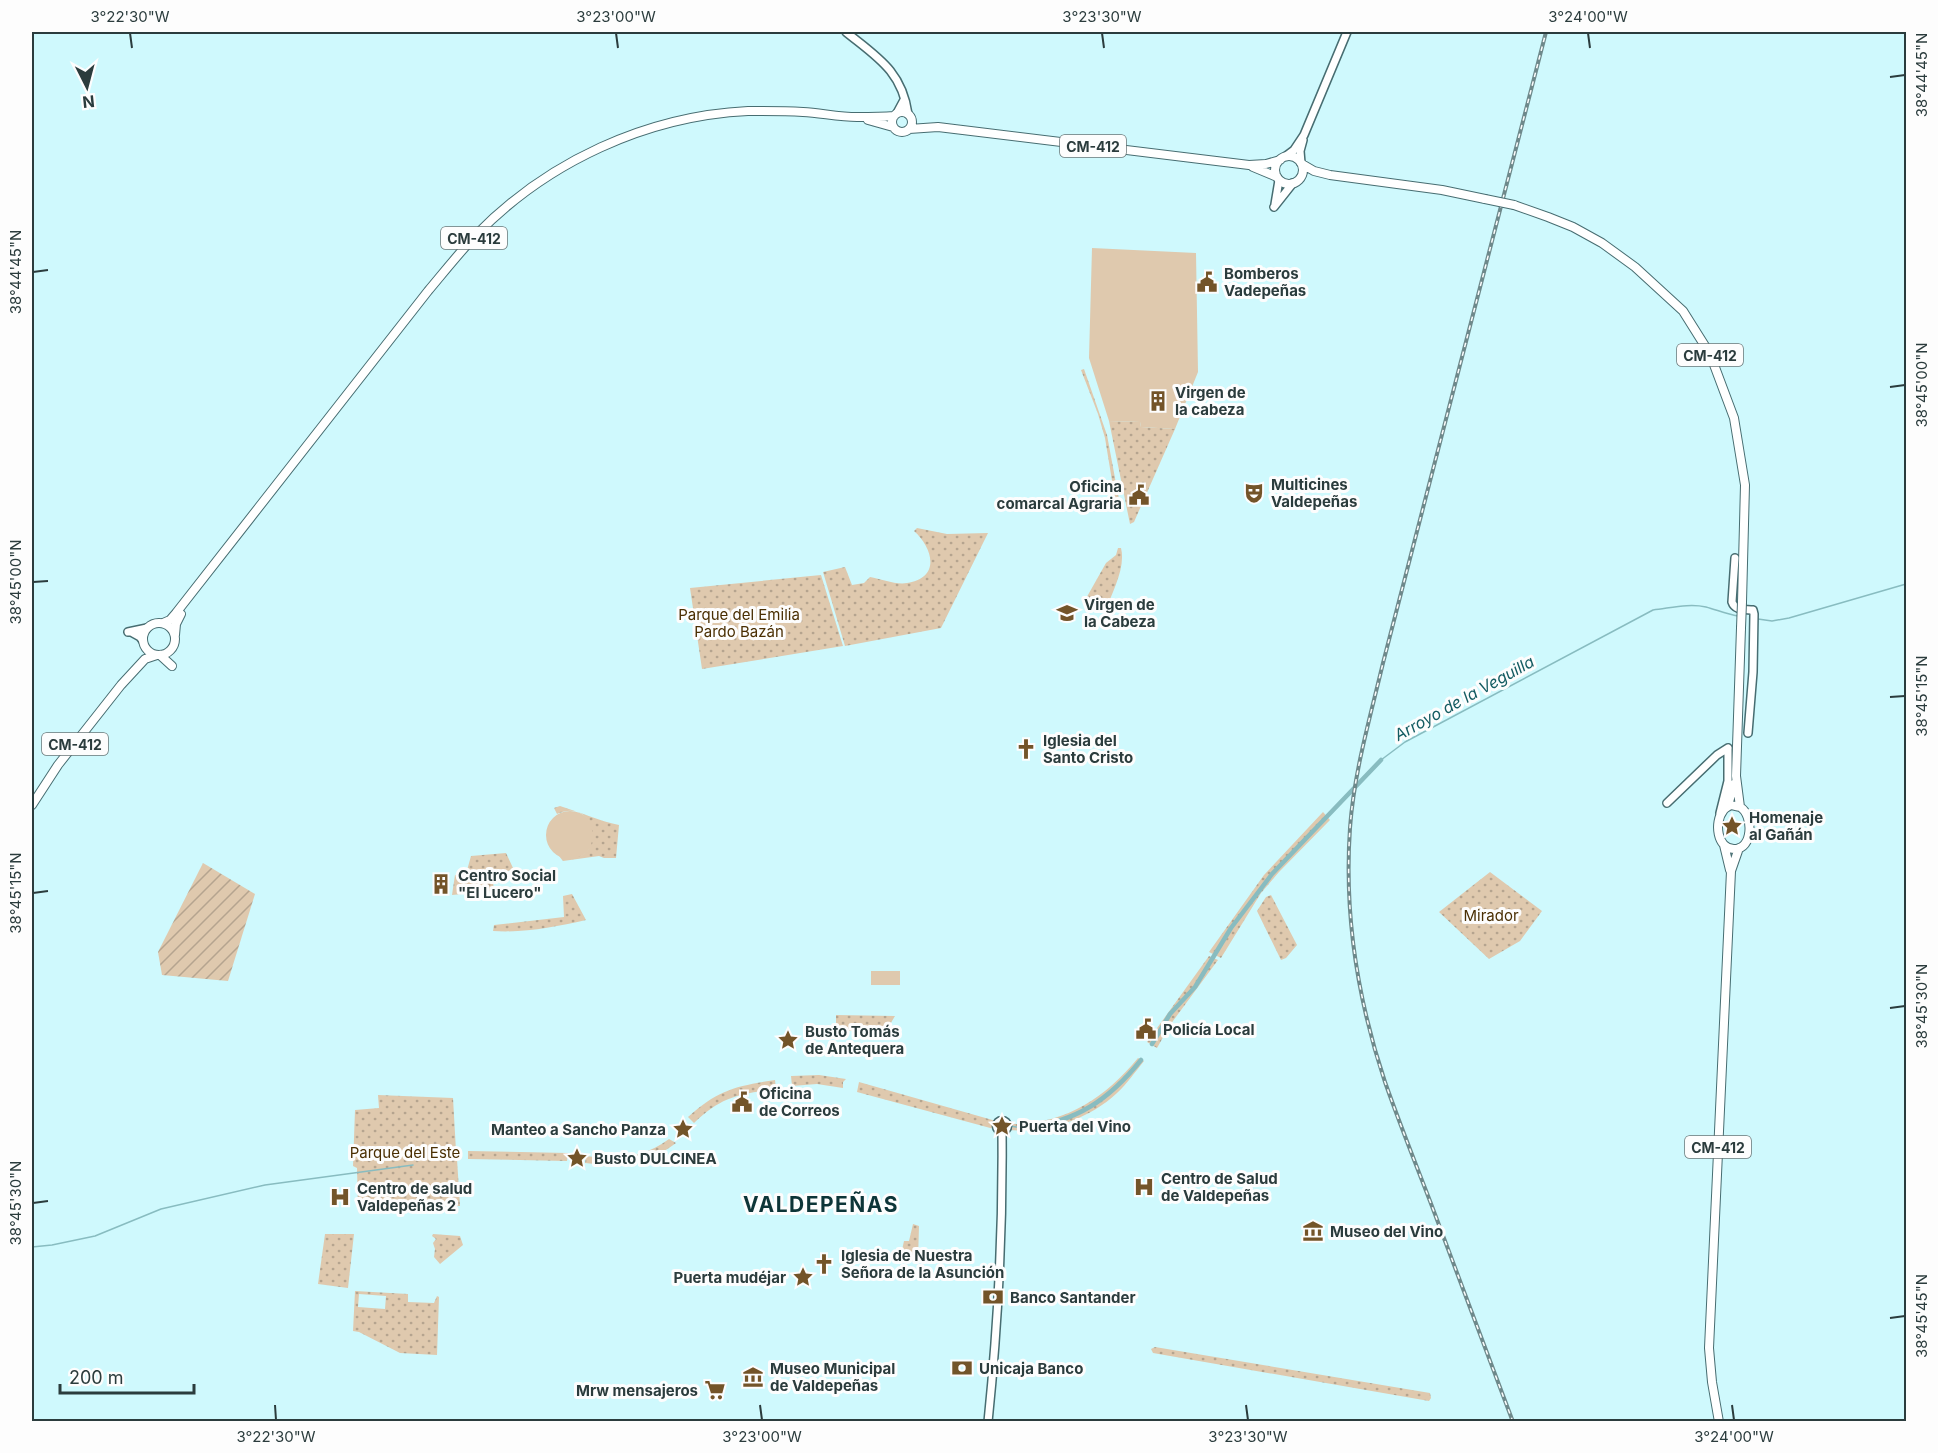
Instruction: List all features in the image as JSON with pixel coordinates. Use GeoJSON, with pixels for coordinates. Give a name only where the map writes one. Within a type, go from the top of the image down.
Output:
{"type":"FeatureCollection","features":[{"type":"Feature","properties":{"kind":"main road","name":"CM-412"},"geometry":{"type":"LineString","coordinates":[[32,805],[58,765],[142,655],[143,636],[147,628],[154,623],[170,620],[176,613],[466,247],[508,205],[544,178],[573,160],[611,142],[685,119],[730,112],[804,112],[858,117],[895,115],[903,112],[938,127]]}},
{"type":"Feature","properties":{"kind":"main road"},"geometry":{"type":"LineString","coordinates":[[893,127],[892,122],[895,115]]}},
{"type":"Feature","properties":{"kind":"main road"},"geometry":{"type":"LineString","coordinates":[[909,116],[911,124],[909,129]]}},
{"type":"Feature","properties":{"kind":"main road","name":"CM-412"},"geometry":{"type":"LineString","coordinates":[[858,117],[901,131],[938,127],[1249,165],[1266,164],[1294,157],[1314,171],[1330,175],[1442,190],[1514,206],[1573,227],[1602,243],[1635,267],[1683,311],[1710,354],[1734,418],[1745,485],[1736,776],[1740,807],[1746,815],[1749,827],[1748,839],[1740,848],[1731,871]]}},
{"type":"Feature","properties":{"kind":"main road"},"geometry":{"type":"LineString","coordinates":[[1278,178],[1276,168],[1283,158]]}},
{"type":"Feature","properties":{"kind":"main road"},"geometry":{"type":"LineString","coordinates":[[1295,182],[1303,173],[1301,164]]}},
{"type":"Feature","properties":{"kind":"main road","name":"CM-412"},"geometry":{"type":"LineString","coordinates":[[1249,165],[1286,183],[1309,176],[1330,175]]}},
{"type":"Feature","properties":{"kind":"main road","name":"CM-412"},"geometry":{"type":"LineString","coordinates":[[121,685],[145,659],[169,652],[175,644],[177,619],[234,540]]}},
{"type":"Feature","properties":{"kind":"main road"},"geometry":{"type":"LineString","coordinates":[[163,623],[171,627],[175,635]]}},
{"type":"Feature","properties":{"kind":"main road"},"geometry":{"type":"LineString","coordinates":[[143,643],[151,653],[158,655],[172,666],[169,652]]}},
{"type":"Feature","properties":{"kind":"main road","name":"CM-412"},"geometry":{"type":"LineString","coordinates":[[1719,1422],[1709,1348],[1731,871],[1724,845],[1720,839],[1718,821],[1729,802],[1736,776]]}},
{"type":"Feature","properties":{"kind":"main road"},"geometry":{"type":"LineString","coordinates":[[1722,813],[1731,805],[1740,807]]}},
{"type":"Feature","properties":{"kind":"main road"},"geometry":{"type":"LineString","coordinates":[[1724,845],[1732,850],[1740,848]]}},
{"type":"Feature","properties":{"kind":"street"},"geometry":{"type":"LineString","coordinates":[[846,32],[891,72],[900,83],[909,116]]}},
{"type":"Feature","properties":{"kind":"street"},"geometry":{"type":"LineString","coordinates":[[1301,164],[1300,151],[1304,135],[1347,32]]}},
{"type":"Feature","properties":{"kind":"street"},"geometry":{"type":"LineString","coordinates":[[895,115],[904,100]]}},
{"type":"Feature","properties":{"kind":"street"},"geometry":{"type":"LineString","coordinates":[[1283,158],[1294,150],[1304,135]]}},
{"type":"Feature","properties":{"kind":"street"},"geometry":{"type":"LineString","coordinates":[[1278,178],[1274,207],[1295,182]]}},
{"type":"Feature","properties":{"kind":"street"},"geometry":{"type":"LineString","coordinates":[[1735,558],[1733,606],[1753,610],[1754,614],[1753,672],[1748,733]]}},
{"type":"Feature","properties":{"kind":"street"},"geometry":{"type":"LineString","coordinates":[[143,643],[140,637],[128,632],[147,628]]}},
{"type":"Feature","properties":{"kind":"street"},"geometry":{"type":"LineString","coordinates":[[1667,803],[1717,755],[1728,748],[1728,781],[1720,808],[1722,813]]}},
{"type":"Feature","properties":{"kind":"street"},"geometry":{"type":"LineString","coordinates":[[988,1422],[997,1316],[1002,1132]]}},
{"type":"Feature","properties":{"kind":"green space"},"geometry":{"type":"Polygon","coordinates":[[[1092,248],[1196,253],[1198,372],[1175,429],[1141,427],[1140,422],[1109,421],[1089,358],[1092,248]]]}},
{"type":"Feature","properties":{"kind":"green space"},"geometry":{"type":"Polygon","coordinates":[[[1084,369],[1107,435],[1120,505],[1116,505],[1105,438],[1081,370],[1084,369]]]}},
{"type":"Feature","properties":{"kind":"green space"},"geometry":{"type":"Polygon","coordinates":[[[1109,421],[1140,422],[1141,427],[1175,429],[1134,522],[1130,524],[1109,421]]]}},
{"type":"Feature","properties":{"kind":"green space"},"geometry":{"type":"Polygon","coordinates":[[[917,528],[947,534],[988,533],[941,628],[845,646],[823,572],[845,567],[852,585],[864,583],[870,577],[898,583],[918,580],[929,569],[930,562],[926,546],[914,531],[917,528]]]}},
{"type":"Feature","properties":{"kind":"green space"},"geometry":{"type":"Polygon","coordinates":[[[1118,548],[1121,548],[1122,564],[1106,610],[1084,602],[1106,563],[1116,555],[1118,548]]]}},
{"type":"Feature","properties":{"kind":"green space","name":"Parque del Emilia Pardo Bazán"},"geometry":{"type":"Polygon","coordinates":[[[821,575],[843,646],[702,669],[690,588],[821,575]]]}},
{"type":"Feature","properties":{"kind":"green space"},"geometry":{"type":"Polygon","coordinates":[[[560,806],[619,825],[616,858],[599,856],[563,861],[559,856],[575,858],[585,853],[591,844],[593,833],[589,822],[582,814],[571,811],[557,814],[554,808],[560,806]]]}},
{"type":"Feature","properties":{"kind":"green space"},"geometry":{"type":"Polygon","coordinates":[[[565,811],[575,811],[587,818],[594,830],[594,840],[587,852],[575,859],[565,859],[550,848],[546,840],[546,830],[557,815],[565,811]]]}},
{"type":"Feature","properties":{"kind":"green space"},"geometry":{"type":"Polygon","coordinates":[[[1323,812],[1330,820],[1261,893],[1221,958],[1209,952],[1264,875],[1323,812]]]}},
{"type":"Feature","properties":{"kind":"green space"},"geometry":{"type":"Polygon","coordinates":[[[506,853],[513,868],[509,871],[492,873],[494,891],[452,895],[455,875],[466,874],[471,856],[506,853]]]}},
{"type":"Feature","properties":{"kind":"green space"},"geometry":{"type":"Polygon","coordinates":[[[203,863],[255,894],[228,981],[162,975],[158,952],[203,863]]]}},
{"type":"Feature","properties":{"kind":"green space","name":"Mirador"},"geometry":{"type":"Polygon","coordinates":[[[1490,872],[1542,911],[1520,941],[1489,959],[1439,912],[1490,872]]]}},
{"type":"Feature","properties":{"kind":"green space"},"geometry":{"type":"Polygon","coordinates":[[[572,894],[586,920],[528,930],[493,931],[494,925],[564,917],[563,896],[572,894]]]}},
{"type":"Feature","properties":{"kind":"green space"},"geometry":{"type":"Polygon","coordinates":[[[1271,895],[1297,945],[1286,958],[1281,960],[1257,911],[1266,897],[1271,895]]]}},
{"type":"Feature","properties":{"kind":"green space"},"geometry":{"type":"Polygon","coordinates":[[[1209,956],[1218,960],[1170,1025],[1157,1048],[1147,1042],[1209,956]]]}},
{"type":"Feature","properties":{"kind":"green space"},"geometry":{"type":"Polygon","coordinates":[[[871,971],[900,971],[900,985],[871,985],[871,971]]]}},
{"type":"Feature","properties":{"kind":"green space"},"geometry":{"type":"Polygon","coordinates":[[[836,1015],[895,1016],[886,1031],[836,1031],[836,1015]]]}},
{"type":"Feature","properties":{"kind":"green space"},"geometry":{"type":"Polygon","coordinates":[[[1138,1058],[1144,1061],[1128,1082],[1093,1111],[1052,1127],[1008,1130],[1009,1124],[1048,1120],[1081,1107],[1111,1086],[1138,1058]]]}},
{"type":"Feature","properties":{"kind":"green space"},"geometry":{"type":"Polygon","coordinates":[[[819,1075],[846,1079],[843,1082],[843,1088],[817,1084],[792,1086],[791,1076],[819,1075]]]}},
{"type":"Feature","properties":{"kind":"green space"},"geometry":{"type":"Polygon","coordinates":[[[775,1080],[776,1089],[722,1102],[694,1123],[688,1117],[718,1095],[775,1080]]]}},
{"type":"Feature","properties":{"kind":"green space"},"geometry":{"type":"Polygon","coordinates":[[[859,1082],[996,1121],[994,1129],[857,1092],[859,1082]]]}},
{"type":"Feature","properties":{"kind":"green space","name":"Parque del Este"},"geometry":{"type":"Polygon","coordinates":[[[378,1095],[453,1098],[456,1151],[461,1155],[457,1159],[460,1206],[358,1207],[357,1168],[353,1166],[355,1110],[379,1108],[378,1095]]]}},
{"type":"Feature","properties":{"kind":"green space"},"geometry":{"type":"Polygon","coordinates":[[[669,1139],[676,1143],[665,1151],[633,1163],[610,1165],[585,1163],[586,1156],[608,1158],[640,1154],[669,1139]]]}},
{"type":"Feature","properties":{"kind":"green space"},"geometry":{"type":"Polygon","coordinates":[[[468,1151],[568,1153],[567,1161],[468,1159],[468,1151]]]}},
{"type":"Feature","properties":{"kind":"green space"},"geometry":{"type":"Polygon","coordinates":[[[913,1224],[919,1226],[918,1260],[916,1262],[900,1259],[904,1241],[909,1241],[913,1224]]]}},
{"type":"Feature","properties":{"kind":"green space"},"geometry":{"type":"Polygon","coordinates":[[[325,1234],[354,1234],[348,1288],[318,1284],[325,1234]]]}},
{"type":"Feature","properties":{"kind":"green space"},"geometry":{"type":"Polygon","coordinates":[[[433,1234],[460,1236],[463,1245],[440,1264],[434,1257],[433,1243],[436,1239],[432,1236],[433,1234]]]}},
{"type":"Feature","properties":{"kind":"green space"},"geometry":{"type":"Polygon","coordinates":[[[355,1291],[408,1294],[408,1302],[434,1303],[437,1296],[439,1297],[437,1355],[400,1353],[353,1331],[355,1291]],[[359,1294],[358,1307],[385,1309],[386,1296],[359,1294]]]}},
{"type":"Feature","properties":{"kind":"green space"},"geometry":{"type":"Polygon","coordinates":[[[1155,1347],[1430,1393],[1431,1398],[1429,1401],[1153,1353],[1151,1349],[1155,1347]]]}},
{"type":"Feature","properties":{"kind":"waterway","name":"Arroyo de la Veguilla"},"geometry":{"type":"LineString","coordinates":[[1758,619],[1772,621],[1789,618],[1906,584]]}},
{"type":"Feature","properties":{"kind":"waterway","name":"Arroyo de la Veguilla"},"geometry":{"type":"LineString","coordinates":[[1381,760],[1405,742],[1653,610],[1700,606],[1738,616]]}},
{"type":"Feature","properties":{"kind":"waterway","name":"Arroyo de la Veguilla"},"geometry":{"type":"LineString","coordinates":[[1152,1044],[1170,1014],[1195,987],[1231,928],[1272,874],[1381,760]]}},
{"type":"Feature","properties":{"kind":"waterway","name":"Arroyo de la Veguilla"},"geometry":{"type":"LineString","coordinates":[[1024,1128],[1060,1120],[1090,1107],[1117,1087],[1141,1060]]}},
{"type":"Feature","properties":{"kind":"waterway","name":"Arroyo de la Veguilla"},"geometry":{"type":"LineString","coordinates":[[1010,1126],[1024,1128]]}},
{"type":"Feature","properties":{"kind":"waterway","name":"Arroyo de la Veguilla"},"geometry":{"type":"LineString","coordinates":[[32,1247],[95,1236],[161,1209],[265,1185],[413,1165]]}},
{"type":"Feature","properties":{"kind":"railway"},"geometry":{"type":"LineString","coordinates":[[1513,1422],[1375,1051],[1355,957],[1349,893],[1349,860],[1352,807],[1368,725],[1546,32]]}},
{"type":"Feature","properties":{"kind":"place","name":"Bomberos Vadepeñas"},"geometry":{"type":"Point","coordinates":[1207,282]}},
{"type":"Feature","properties":{"kind":"place","name":"Virgen de la cabeza"},"geometry":{"type":"Point","coordinates":[1158,401]}},
{"type":"Feature","properties":{"kind":"place","name":"Multicines Valdepeñas"},"geometry":{"type":"Point","coordinates":[1254,493]}},
{"type":"Feature","properties":{"kind":"place","name":"Oficina comarcal Agraria"},"geometry":{"type":"Point","coordinates":[1139,495]}},
{"type":"Feature","properties":{"kind":"place","name":"Virgen de la Cabeza"},"geometry":{"type":"Point","coordinates":[1067,613]}},
{"type":"Feature","properties":{"kind":"place","name":"Iglesia del Santo Cristo"},"geometry":{"type":"Point","coordinates":[1026,749]}},
{"type":"Feature","properties":{"kind":"place","name":"Homenaje al Gañán"},"geometry":{"type":"Point","coordinates":[1732,826]}},
{"type":"Feature","properties":{"kind":"place","name":"Centro Social \"El Lucero\""},"geometry":{"type":"Point","coordinates":[441,884]}},
{"type":"Feature","properties":{"kind":"place","name":"Policía Local"},"geometry":{"type":"Point","coordinates":[1146,1029]}},
{"type":"Feature","properties":{"kind":"place","name":"Busto Tomás de Antequera"},"geometry":{"type":"Point","coordinates":[788,1040]}},
{"type":"Feature","properties":{"kind":"place","name":"Oficina de Correos"},"geometry":{"type":"Point","coordinates":[742,1102]}},
{"type":"Feature","properties":{"kind":"place","name":"Puerta del Vino"},"geometry":{"type":"Point","coordinates":[1002,1126]}},
{"type":"Feature","properties":{"kind":"place","name":"Manteo a Sancho Panza"},"geometry":{"type":"Point","coordinates":[683,1129]}},
{"type":"Feature","properties":{"kind":"place","name":"Busto DULCINEA"},"geometry":{"type":"Point","coordinates":[577,1158]}},
{"type":"Feature","properties":{"kind":"place","name":"Centro de Salud de Valdepeñas"},"geometry":{"type":"Point","coordinates":[1144,1187]}},
{"type":"Feature","properties":{"kind":"place","name":"Centro de salud Valdepeñas 2"},"geometry":{"type":"Point","coordinates":[340,1197]}},
{"type":"Feature","properties":{"kind":"place","name":"Museo del Vino"},"geometry":{"type":"Point","coordinates":[1313,1231]}},
{"type":"Feature","properties":{"kind":"place","name":"Iglesia de Nuestra Señora de la Asunción"},"geometry":{"type":"Point","coordinates":[824,1264]}},
{"type":"Feature","properties":{"kind":"place","name":"Puerta mudéjar"},"geometry":{"type":"Point","coordinates":[803,1277]}},
{"type":"Feature","properties":{"kind":"place","name":"Banco Santander"},"geometry":{"type":"Point","coordinates":[993,1297]}},
{"type":"Feature","properties":{"kind":"place","name":"Unicaja Banco"},"geometry":{"type":"Point","coordinates":[962,1368]}},
{"type":"Feature","properties":{"kind":"place","name":"Museo Municipal de Valdepeñas"},"geometry":{"type":"Point","coordinates":[753,1377]}},
{"type":"Feature","properties":{"kind":"place","name":"Mrw mensajeros"},"geometry":{"type":"Point","coordinates":[715,1390]}},
{"type":"Feature","properties":{"kind":"district","name":"VALDEPEÑAS"},"geometry":{"type":"Point","coordinates":[821,1204]}}]}
